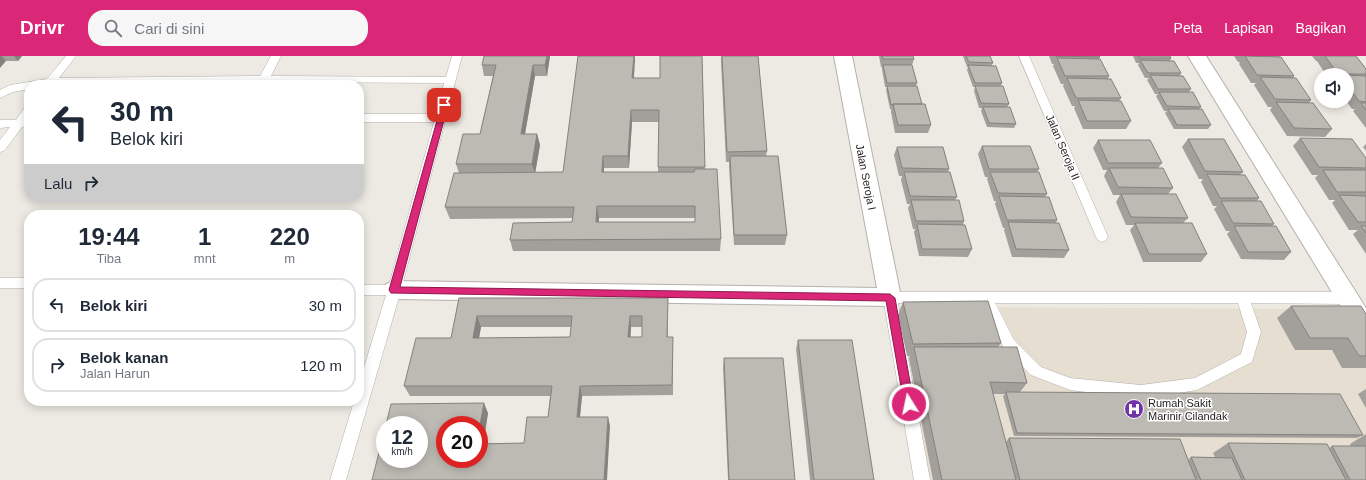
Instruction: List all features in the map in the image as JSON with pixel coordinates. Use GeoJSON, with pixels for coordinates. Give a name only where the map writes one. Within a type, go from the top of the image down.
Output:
{"type":"FeatureCollection","features":[{"type":"Feature","properties":{"kind":"street","name":"Jalan Seroja I"},"geometry":{"type":"LineString","coordinates":[[843,56],[890,298]]}},
{"type":"Feature","properties":{"kind":"street"},"geometry":{"type":"LineString","coordinates":[[1197,56],[1356,298],[1366,328]]}},
{"type":"Feature","properties":{"kind":"street"},"geometry":{"type":"LineString","coordinates":[[394,290],[890,298]]}},
{"type":"Feature","properties":{"kind":"lane"},"geometry":{"type":"LineString","coordinates":[[52,80],[71,56]]}},
{"type":"Feature","properties":{"kind":"lane"},"geometry":{"type":"LineString","coordinates":[[263,80],[276,56]]}},
{"type":"Feature","properties":{"kind":"lane"},"geometry":{"type":"LineString","coordinates":[[364,392],[394,290],[458,56]]}},
{"type":"Feature","properties":{"kind":"lane","name":"Jalan Seroja II"},"geometry":{"type":"LineString","coordinates":[[1024,56],[1102,237]]}},
{"type":"Feature","properties":{"kind":"lane"},"geometry":{"type":"LineString","coordinates":[[364,81],[451,80]]}},
{"type":"Feature","properties":{"kind":"lane"},"geometry":{"type":"LineString","coordinates":[[0,94],[10,89],[24,87]]}},
{"type":"Feature","properties":{"kind":"lane"},"geometry":{"type":"LineString","coordinates":[[364,118],[441,118]]}},
{"type":"Feature","properties":{"kind":"lane"},"geometry":{"type":"LineString","coordinates":[[0,124],[24,123]]}},
{"type":"Feature","properties":{"kind":"lane"},"geometry":{"type":"LineString","coordinates":[[0,148],[24,123]]}},
{"type":"Feature","properties":{"kind":"lane"},"geometry":{"type":"LineString","coordinates":[[0,283],[24,283]]}},
{"type":"Feature","properties":{"kind":"lane"},"geometry":{"type":"LineString","coordinates":[[364,290],[394,290]]}},
{"type":"Feature","properties":{"kind":"lane"},"geometry":{"type":"LineString","coordinates":[[985,297],[1009,344],[1036,371],[1070,384],[1141,392],[1197,384],[1247,358],[1254,332],[1243,299]]}},
{"type":"Feature","properties":{"kind":"lane"},"geometry":{"type":"LineString","coordinates":[[922,480],[890,298],[1356,298]]}},
{"type":"Feature","properties":{"kind":"lane"},"geometry":{"type":"LineString","coordinates":[[338,480],[360,406]]}},
{"type":"Feature","properties":{"kind":"shaded area","name":"Rumah Sakit Marinir Cilandak"},"geometry":{"type":"Polygon","coordinates":[[[884,307],[1348,309],[1366,338],[1366,480],[916,480],[884,307]]]}},
{"type":"Feature","properties":{"kind":"building"},"geometry":{"type":"Polygon","coordinates":[[[484,56],[547,56],[545,65],[533,65],[521,134],[537,134],[532,164],[456,164],[463,134],[480,134],[496,65],[482,65],[484,56]]]}},
{"type":"Feature","properties":{"kind":"building"},"geometry":{"type":"Polygon","coordinates":[[[578,56],[634,56],[632,78],[660,78],[660,56],[702,56],[705,167],[658,167],[659,110],[631,110],[628,156],[603,156],[602,172],[694,172],[695,169],[717,169],[721,239],[510,240],[513,223],[572,222],[574,207],[445,207],[454,173],[563,172],[578,56]],[[597,206],[596,222],[695,222],[695,206],[597,206]]]}},
{"type":"Feature","properties":{"kind":"building"},"geometry":{"type":"Polygon","coordinates":[[[722,56],[758,56],[767,151],[727,152],[722,56]]]}},
{"type":"Feature","properties":{"kind":"building"},"geometry":{"type":"Polygon","coordinates":[[[882,56],[913,56],[914,59],[883,59],[882,56]]]}},
{"type":"Feature","properties":{"kind":"building"},"geometry":{"type":"Polygon","coordinates":[[[966,56],[990,56],[993,63],[969,62],[966,56]]]}},
{"type":"Feature","properties":{"kind":"building"},"geometry":{"type":"Polygon","coordinates":[[[1056,56],[1099,56],[1100,57],[1056,56]]]}},
{"type":"Feature","properties":{"kind":"building"},"geometry":{"type":"Polygon","coordinates":[[[1138,56],[1170,56],[1171,58],[1139,58],[1138,56]]]}},
{"type":"Feature","properties":{"kind":"building"},"geometry":{"type":"Polygon","coordinates":[[[1245,56],[1281,57],[1294,76],[1257,75],[1245,56]]]}},
{"type":"Feature","properties":{"kind":"building"},"geometry":{"type":"Polygon","coordinates":[[[1325,56],[1356,56],[1366,69],[1366,74],[1354,74],[1354,68],[1334,68],[1325,56]]]}},
{"type":"Feature","properties":{"kind":"building"},"geometry":{"type":"Polygon","coordinates":[[[1057,58],[1100,59],[1109,76],[1065,76],[1057,58]]]}},
{"type":"Feature","properties":{"kind":"building"},"geometry":{"type":"Polygon","coordinates":[[[1140,60],[1174,61],[1181,73],[1148,73],[1140,60]]]}},
{"type":"Feature","properties":{"kind":"building"},"geometry":{"type":"Polygon","coordinates":[[[883,65],[912,65],[917,83],[887,83],[883,65]]]}},
{"type":"Feature","properties":{"kind":"building"},"geometry":{"type":"Polygon","coordinates":[[[968,65],[996,66],[1002,83],[975,83],[968,65]]]}},
{"type":"Feature","properties":{"kind":"building"},"geometry":{"type":"Polygon","coordinates":[[[1150,75],[1183,76],[1191,89],[1158,89],[1150,75]]]}},
{"type":"Feature","properties":{"kind":"building"},"geometry":{"type":"Polygon","coordinates":[[[1354,75],[1366,76],[1366,102],[1359,101],[1354,94],[1354,75]]]}},
{"type":"Feature","properties":{"kind":"building"},"geometry":{"type":"Polygon","coordinates":[[[1260,77],[1296,78],[1311,100],[1275,99],[1260,77]]]}},
{"type":"Feature","properties":{"kind":"building"},"geometry":{"type":"Polygon","coordinates":[[[1067,78],[1111,79],[1121,98],[1076,98],[1067,78]]]}},
{"type":"Feature","properties":{"kind":"building"},"geometry":{"type":"Polygon","coordinates":[[[887,86],[917,86],[922,104],[891,105],[887,86]]]}},
{"type":"Feature","properties":{"kind":"building"},"geometry":{"type":"Polygon","coordinates":[[[975,86],[1003,86],[1009,104],[981,103],[975,86]]]}},
{"type":"Feature","properties":{"kind":"building"},"geometry":{"type":"Polygon","coordinates":[[[1159,92],[1193,92],[1201,107],[1167,106],[1159,92]]]}},
{"type":"Feature","properties":{"kind":"building"},"geometry":{"type":"Polygon","coordinates":[[[1078,100],[1121,101],[1131,121],[1087,121],[1078,100]]]}},
{"type":"Feature","properties":{"kind":"building"},"geometry":{"type":"Polygon","coordinates":[[[1276,102],[1313,103],[1314,108],[1317,108],[1332,129],[1294,128],[1276,102]]]}},
{"type":"Feature","properties":{"kind":"building"},"geometry":{"type":"Polygon","coordinates":[[[1361,103],[1366,103],[1366,110],[1361,103]]]}},
{"type":"Feature","properties":{"kind":"building"},"geometry":{"type":"Polygon","coordinates":[[[893,104],[925,104],[931,125],[898,125],[893,104]]]}},
{"type":"Feature","properties":{"kind":"building"},"geometry":{"type":"Polygon","coordinates":[[[983,107],[1010,107],[1016,124],[989,123],[983,107]]]}},
{"type":"Feature","properties":{"kind":"building"},"geometry":{"type":"Polygon","coordinates":[[[1168,109],[1202,109],[1211,125],[1177,125],[1168,109]]]}},
{"type":"Feature","properties":{"kind":"building"},"geometry":{"type":"Polygon","coordinates":[[[1300,138],[1352,139],[1366,158],[1366,168],[1319,167],[1300,138]]]}},
{"type":"Feature","properties":{"kind":"building"},"geometry":{"type":"Polygon","coordinates":[[[1188,139],[1224,139],[1243,172],[1205,171],[1188,139]]]}},
{"type":"Feature","properties":{"kind":"building"},"geometry":{"type":"Polygon","coordinates":[[[1098,140],[1150,140],[1162,163],[1108,163],[1098,140]]]}},
{"type":"Feature","properties":{"kind":"building"},"geometry":{"type":"Polygon","coordinates":[[[982,146],[1030,146],[1039,169],[989,169],[982,146]]]}},
{"type":"Feature","properties":{"kind":"building"},"geometry":{"type":"Polygon","coordinates":[[[897,147],[943,147],[949,169],[902,168],[897,147]]]}},
{"type":"Feature","properties":{"kind":"building"},"geometry":{"type":"Polygon","coordinates":[[[730,156],[778,156],[787,235],[734,235],[730,156]]]}},
{"type":"Feature","properties":{"kind":"building"},"geometry":{"type":"Polygon","coordinates":[[[1109,168],[1163,168],[1173,188],[1118,187],[1109,168]]]}},
{"type":"Feature","properties":{"kind":"building"},"geometry":{"type":"Polygon","coordinates":[[[1323,170],[1366,170],[1366,192],[1337,192],[1323,170]]]}},
{"type":"Feature","properties":{"kind":"building"},"geometry":{"type":"Polygon","coordinates":[[[904,172],[950,172],[957,197],[910,196],[904,172]]]}},
{"type":"Feature","properties":{"kind":"building"},"geometry":{"type":"Polygon","coordinates":[[[990,172],[1039,172],[1047,194],[998,193],[990,172]]]}},
{"type":"Feature","properties":{"kind":"building"},"geometry":{"type":"Polygon","coordinates":[[[1207,174],[1245,175],[1259,198],[1220,198],[1207,174]]]}},
{"type":"Feature","properties":{"kind":"building"},"geometry":{"type":"Polygon","coordinates":[[[1121,194],[1176,194],[1188,218],[1131,217],[1121,194]]]}},
{"type":"Feature","properties":{"kind":"building"},"geometry":{"type":"Polygon","coordinates":[[[1339,195],[1366,196],[1366,222],[1358,222],[1339,195]]]}},
{"type":"Feature","properties":{"kind":"building"},"geometry":{"type":"Polygon","coordinates":[[[999,196],[1049,197],[1057,220],[1007,220],[999,196]]]}},
{"type":"Feature","properties":{"kind":"building"},"geometry":{"type":"Polygon","coordinates":[[[911,200],[959,200],[964,221],[916,221],[911,200]]]}},
{"type":"Feature","properties":{"kind":"building"},"geometry":{"type":"Polygon","coordinates":[[[1221,201],[1261,201],[1274,224],[1233,223],[1221,201]]]}},
{"type":"Feature","properties":{"kind":"building"},"geometry":{"type":"Polygon","coordinates":[[[1008,222],[1059,223],[1069,250],[1016,249],[1008,222]]]}},
{"type":"Feature","properties":{"kind":"building"},"geometry":{"type":"Polygon","coordinates":[[[1135,223],[1192,223],[1207,254],[1149,254],[1135,223]]]}},
{"type":"Feature","properties":{"kind":"building"},"geometry":{"type":"Polygon","coordinates":[[[917,224],[965,225],[972,249],[922,249],[917,224]]]}},
{"type":"Feature","properties":{"kind":"building"},"geometry":{"type":"Polygon","coordinates":[[[1234,226],[1276,226],[1291,252],[1248,252],[1234,226]]]}},
{"type":"Feature","properties":{"kind":"building"},"geometry":{"type":"Polygon","coordinates":[[[1361,226],[1366,226],[1366,233],[1361,226]]]}},
{"type":"Feature","properties":{"kind":"building"},"geometry":{"type":"Polygon","coordinates":[[[459,298],[668,298],[667,337],[673,337],[672,385],[580,386],[577,417],[608,417],[604,480],[372,480],[376,464],[376,468],[428,468],[428,416],[388,416],[391,404],[484,403],[482,416],[436,416],[436,468],[488,468],[488,444],[524,443],[527,417],[548,417],[552,386],[404,386],[416,338],[451,338],[459,298]],[[477,316],[473,338],[570,337],[572,316],[477,316]],[[630,316],[628,337],[642,337],[642,316],[630,316]]]}},
{"type":"Feature","properties":{"kind":"building"},"geometry":{"type":"Polygon","coordinates":[[[988,301],[1001,343],[913,344],[903,302],[988,301]]]}},
{"type":"Feature","properties":{"kind":"building"},"geometry":{"type":"Polygon","coordinates":[[[1291,306],[1361,306],[1366,314],[1366,356],[1359,356],[1348,338],[1310,338],[1291,306]]]}},
{"type":"Feature","properties":{"kind":"building"},"geometry":{"type":"Polygon","coordinates":[[[798,340],[852,340],[874,480],[814,480],[798,340]]]}},
{"type":"Feature","properties":{"kind":"building"},"geometry":{"type":"Polygon","coordinates":[[[914,347],[1017,347],[1027,383],[990,382],[1016,480],[942,480],[914,347]]]}},
{"type":"Feature","properties":{"kind":"building"},"geometry":{"type":"Polygon","coordinates":[[[724,358],[783,358],[795,480],[729,480],[724,358]]]}},
{"type":"Feature","properties":{"kind":"building"},"geometry":{"type":"Polygon","coordinates":[[[1006,392],[1340,394],[1363,435],[1017,433],[1006,392]]]}},
{"type":"Feature","properties":{"kind":"building"},"geometry":{"type":"Polygon","coordinates":[[[1009,438],[1180,439],[1196,480],[1020,480],[1009,438]]]}},
{"type":"Feature","properties":{"kind":"building"},"geometry":{"type":"Polygon","coordinates":[[[1228,443],[1327,444],[1346,480],[1245,480],[1228,443]]]}},
{"type":"Feature","properties":{"kind":"building"},"geometry":{"type":"Polygon","coordinates":[[[1332,446],[1366,446],[1366,480],[1350,480],[1332,446]]]}},
{"type":"Feature","properties":{"kind":"building"},"geometry":{"type":"Polygon","coordinates":[[[1191,457],[1232,458],[1242,480],[1201,480],[1191,457]]]}},
{"type":"Feature","properties":{"kind":"place","name":"Rumah Sakit Marinir Cilandak"},"geometry":{"type":"Point","coordinates":[1134,409]}},
{"type":"Feature","properties":{"kind":"route"},"geometry":{"type":"LineString","coordinates":[[444,105],[394,290],[890,298],[909,404]]}}]}
